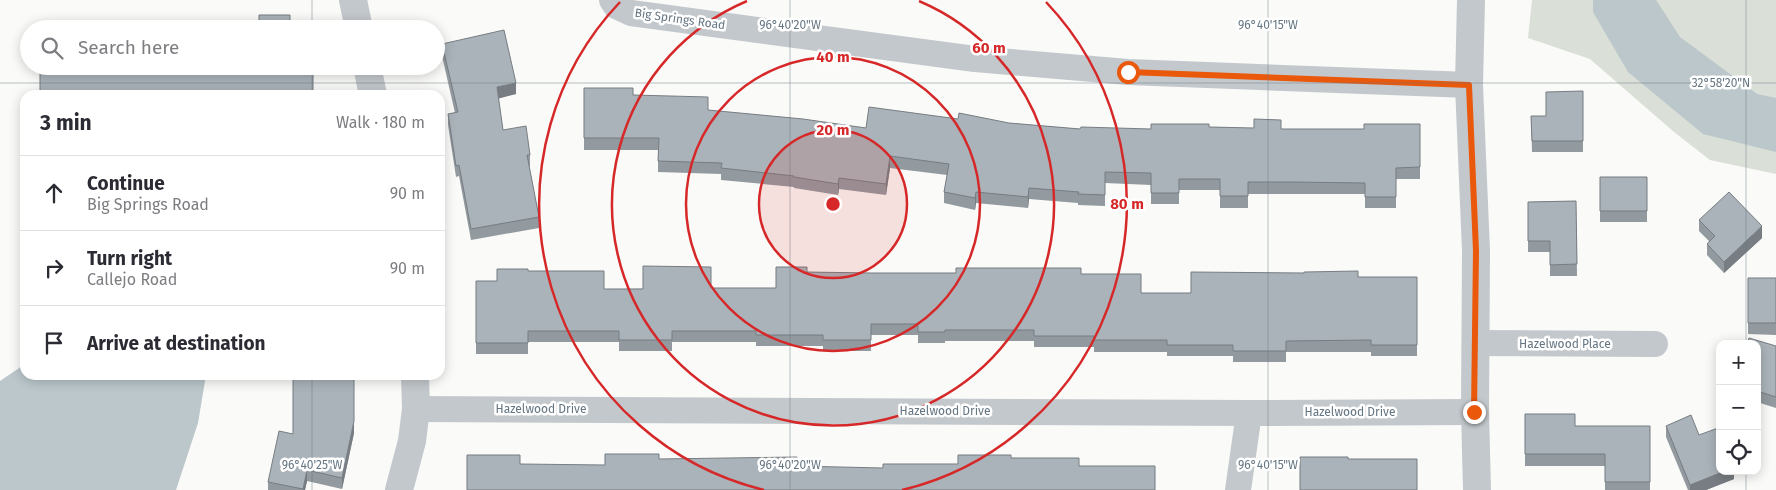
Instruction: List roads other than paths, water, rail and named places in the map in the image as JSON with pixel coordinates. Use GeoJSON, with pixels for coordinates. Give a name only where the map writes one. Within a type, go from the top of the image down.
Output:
{"type":"FeatureCollection","features":[{"type":"Feature","properties":{"kind":"street"},"geometry":{"type":"LineString","coordinates":[[353,0],[357,20]]}},
{"type":"Feature","properties":{"kind":"street","name":"Big Springs Road"},"geometry":{"type":"LineString","coordinates":[[612,0],[616,6],[631,13],[975,58],[1128,72],[1469,85]]}},
{"type":"Feature","properties":{"kind":"street"},"geometry":{"type":"LineString","coordinates":[[1471,0],[1469,85],[1476,251],[1474,412],[1477,490]]}},
{"type":"Feature","properties":{"kind":"street"},"geometry":{"type":"LineString","coordinates":[[369,75],[372,90]]}},
{"type":"Feature","properties":{"kind":"street","name":"Hazelwood Place"},"geometry":{"type":"LineString","coordinates":[[1475,343],[1655,344]]}},
{"type":"Feature","properties":{"kind":"street"},"geometry":{"type":"LineString","coordinates":[[399,490],[412,441],[416,409],[415,380]]}},
{"type":"Feature","properties":{"kind":"street","name":"Hazelwood Drive"},"geometry":{"type":"LineString","coordinates":[[416,409],[1249,413],[1474,412]]}},
{"type":"Feature","properties":{"kind":"street"},"geometry":{"type":"LineString","coordinates":[[1238,490],[1249,413]]}}]}
